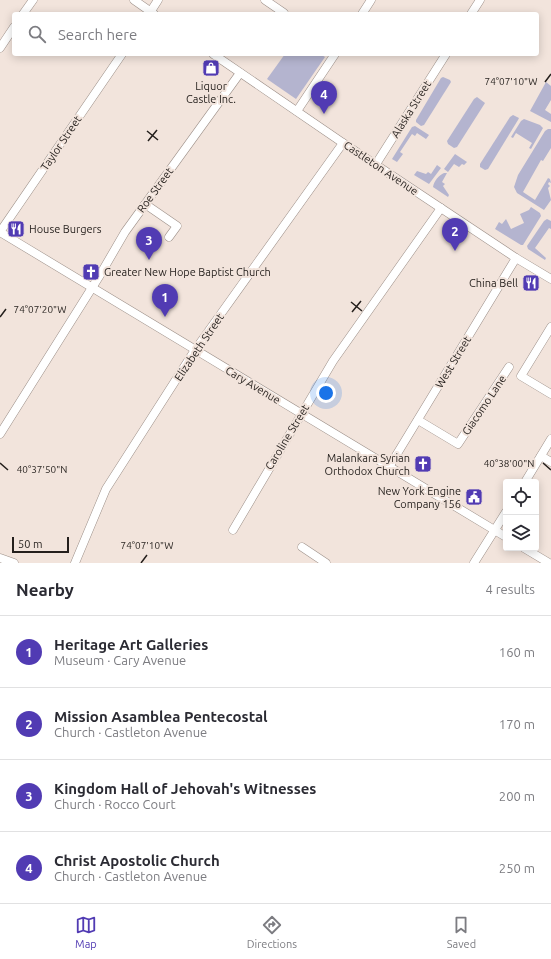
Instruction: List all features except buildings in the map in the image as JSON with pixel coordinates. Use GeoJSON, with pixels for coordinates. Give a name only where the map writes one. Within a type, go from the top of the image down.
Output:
{"type":"FeatureCollection","features":[{"type":"Feature","properties":{"kind":"street"},"geometry":{"type":"LineString","coordinates":[[24,12],[33,0]]}},
{"type":"Feature","properties":{"kind":"street"},"geometry":{"type":"LineString","coordinates":[[134,0],[150,12]]}},
{"type":"Feature","properties":{"kind":"street"},"geometry":{"type":"LineString","coordinates":[[152,12],[158,0]]}},
{"type":"Feature","properties":{"kind":"street"},"geometry":{"type":"LineString","coordinates":[[265,0],[283,12]]}},
{"type":"Feature","properties":{"kind":"street"},"geometry":{"type":"LineString","coordinates":[[363,12],[371,0]]}},
{"type":"Feature","properties":{"kind":"street"},"geometry":{"type":"LineString","coordinates":[[472,12],[480,0]]}},
{"type":"Feature","properties":{"kind":"street"},"geometry":{"type":"LineString","coordinates":[[0,48],[12,31]]}},
{"type":"Feature","properties":{"kind":"street","name":"Taylor Street"},"geometry":{"type":"LineString","coordinates":[[0,232],[121,56]]}},
{"type":"Feature","properties":{"kind":"street","name":"Castleton Avenue"},"geometry":{"type":"LineString","coordinates":[[216,56],[440,208],[551,279]]}},
{"type":"Feature","properties":{"kind":"street"},"geometry":{"type":"LineString","coordinates":[[297,111],[334,56]]}},
{"type":"Feature","properties":{"kind":"street","name":"Alaska Street"},"geometry":{"type":"LineString","coordinates":[[376,164],[445,56]]}},
{"type":"Feature","properties":{"kind":"street","name":"Roe Street"},"geometry":{"type":"LineString","coordinates":[[0,434],[125,232],[240,73]]}},
{"type":"Feature","properties":{"kind":"street","name":"Elizabeth Street"},"geometry":{"type":"LineString","coordinates":[[76,563],[106,489],[195,350],[343,143]]}},
{"type":"Feature","properties":{"kind":"street"},"geometry":{"type":"LineString","coordinates":[[145,204],[177,226],[169,237]]}},
{"type":"Feature","properties":{"kind":"street","name":"Caroline Street"},"geometry":{"type":"LineString","coordinates":[[233,530],[300,414],[333,361],[440,208]]}},
{"type":"Feature","properties":{"kind":"street","name":"Cary Avenue"},"geometry":{"type":"LineString","coordinates":[[0,232],[503,535]]}},
{"type":"Feature","properties":{"kind":"street","name":"West Street"},"geometry":{"type":"LineString","coordinates":[[389,467],[516,258]]}},
{"type":"Feature","properties":{"kind":"street"},"geometry":{"type":"LineString","coordinates":[[551,327],[521,376],[551,394]]}},
{"type":"Feature","properties":{"kind":"street","name":"Giacomo Lane"},"geometry":{"type":"LineString","coordinates":[[418,420],[458,444],[509,367]]}},
{"type":"Feature","properties":{"kind":"street"},"geometry":{"type":"LineString","coordinates":[[526,479],[551,439]]}},
{"type":"Feature","properties":{"kind":"street"},"geometry":{"type":"LineString","coordinates":[[541,456],[551,462]]}},
{"type":"Feature","properties":{"kind":"street"},"geometry":{"type":"LineString","coordinates":[[474,563],[504,515]]}},
{"type":"Feature","properties":{"kind":"street"},"geometry":{"type":"LineString","coordinates":[[302,547],[326,563]]}},
{"type":"Feature","properties":{"kind":"street"},"geometry":{"type":"LineString","coordinates":[[529,551],[549,563]]}},
{"type":"Feature","properties":{"kind":"street"},"geometry":{"type":"LineString","coordinates":[[0,558],[14,563]]}},
{"type":"Feature","properties":{"kind":"shaded area"},"geometry":{"type":"Polygon","coordinates":[[[284,56],[325,57],[296,99],[267,79],[284,56]]]}},
{"type":"Feature","properties":{"kind":"shaded area"},"geometry":{"type":"Polygon","coordinates":[[[443,77],[451,82],[424,125],[421,126],[416,122],[416,120],[443,77]]]}},
{"type":"Feature","properties":{"kind":"shaded area"},"geometry":{"type":"Polygon","coordinates":[[[546,82],[551,86],[551,100],[545,110],[551,114],[551,122],[530,111],[546,82]]]}},
{"type":"Feature","properties":{"kind":"shaded area"},"geometry":{"type":"Polygon","coordinates":[[[477,97],[485,103],[457,147],[454,148],[448,144],[447,141],[474,99],[477,97]]]}},
{"type":"Feature","properties":{"kind":"shaded area"},"geometry":{"type":"Polygon","coordinates":[[[513,115],[519,118],[518,120],[488,169],[485,170],[480,167],[480,164],[510,117],[513,115]]]}},
{"type":"Feature","properties":{"kind":"shaded area"},"geometry":{"type":"Polygon","coordinates":[[[524,119],[540,125],[543,128],[531,149],[529,148],[532,143],[516,133],[513,138],[511,137],[521,121],[524,119]]]}},
{"type":"Feature","properties":{"kind":"shaded area"},"geometry":{"type":"Polygon","coordinates":[[[415,126],[429,135],[426,139],[417,133],[415,136],[412,134],[400,152],[403,154],[397,162],[392,159],[412,127],[415,126]]]}},
{"type":"Feature","properties":{"kind":"shaded area"},"geometry":{"type":"Polygon","coordinates":[[[551,129],[551,148],[543,161],[541,160],[523,192],[535,200],[548,178],[550,179],[551,183],[549,182],[548,184],[550,186],[548,188],[551,200],[544,210],[517,193],[514,187],[518,175],[545,131],[551,129]]]}},
{"type":"Feature","properties":{"kind":"shaded area"},"geometry":{"type":"Polygon","coordinates":[[[455,154],[467,162],[459,167],[454,164],[448,172],[444,169],[455,154]]]}},
{"type":"Feature","properties":{"kind":"shaded area"},"geometry":{"type":"Polygon","coordinates":[[[437,165],[441,168],[429,184],[414,175],[417,171],[426,174],[428,172],[431,174],[437,165]]]}},
{"type":"Feature","properties":{"kind":"shaded area"},"geometry":{"type":"Polygon","coordinates":[[[444,173],[447,173],[442,182],[445,184],[443,186],[449,195],[448,197],[433,187],[437,178],[444,173]]]}},
{"type":"Feature","properties":{"kind":"shaded area"},"geometry":{"type":"Polygon","coordinates":[[[531,207],[540,213],[541,216],[523,245],[495,229],[499,222],[502,224],[506,219],[511,229],[524,223],[520,214],[529,210],[531,207]]]}},
{"type":"Feature","properties":{"kind":"shaded area"},"geometry":{"type":"Polygon","coordinates":[[[547,219],[551,221],[551,229],[549,228],[535,248],[546,258],[545,260],[528,249],[527,246],[544,221],[547,219]]]}},
{"type":"Feature","properties":{"kind":"place","name":"Liquor Castle Inc."},"geometry":{"type":"Point","coordinates":[211,68]}},
{"type":"Feature","properties":{"kind":"place","name":"Christ Apostolic Church"},"geometry":{"type":"Point","coordinates":[324,114]}},
{"type":"Feature","properties":{"kind":"place","name":"House Burgers"},"geometry":{"type":"Point","coordinates":[16,229]}},
{"type":"Feature","properties":{"kind":"place","name":"Mission Asamblea Pentecostal"},"geometry":{"type":"Point","coordinates":[455,251]}},
{"type":"Feature","properties":{"kind":"place","name":"Kingdom Hall of Jehovah's Witnesses"},"geometry":{"type":"Point","coordinates":[149,260]}},
{"type":"Feature","properties":{"kind":"place","name":"Greater New Hope Baptist Church"},"geometry":{"type":"Point","coordinates":[91,272]}},
{"type":"Feature","properties":{"kind":"place","name":"China Bell"},"geometry":{"type":"Point","coordinates":[531,283]}},
{"type":"Feature","properties":{"kind":"place","name":"Heritage Art Galleries"},"geometry":{"type":"Point","coordinates":[165,317]}},
{"type":"Feature","properties":{"kind":"place","name":"Malankara Syrian Orthodox Church"},"geometry":{"type":"Point","coordinates":[423,464]}},
{"type":"Feature","properties":{"kind":"place","name":"New York Engine Company 156"},"geometry":{"type":"Point","coordinates":[474,497]}}]}
